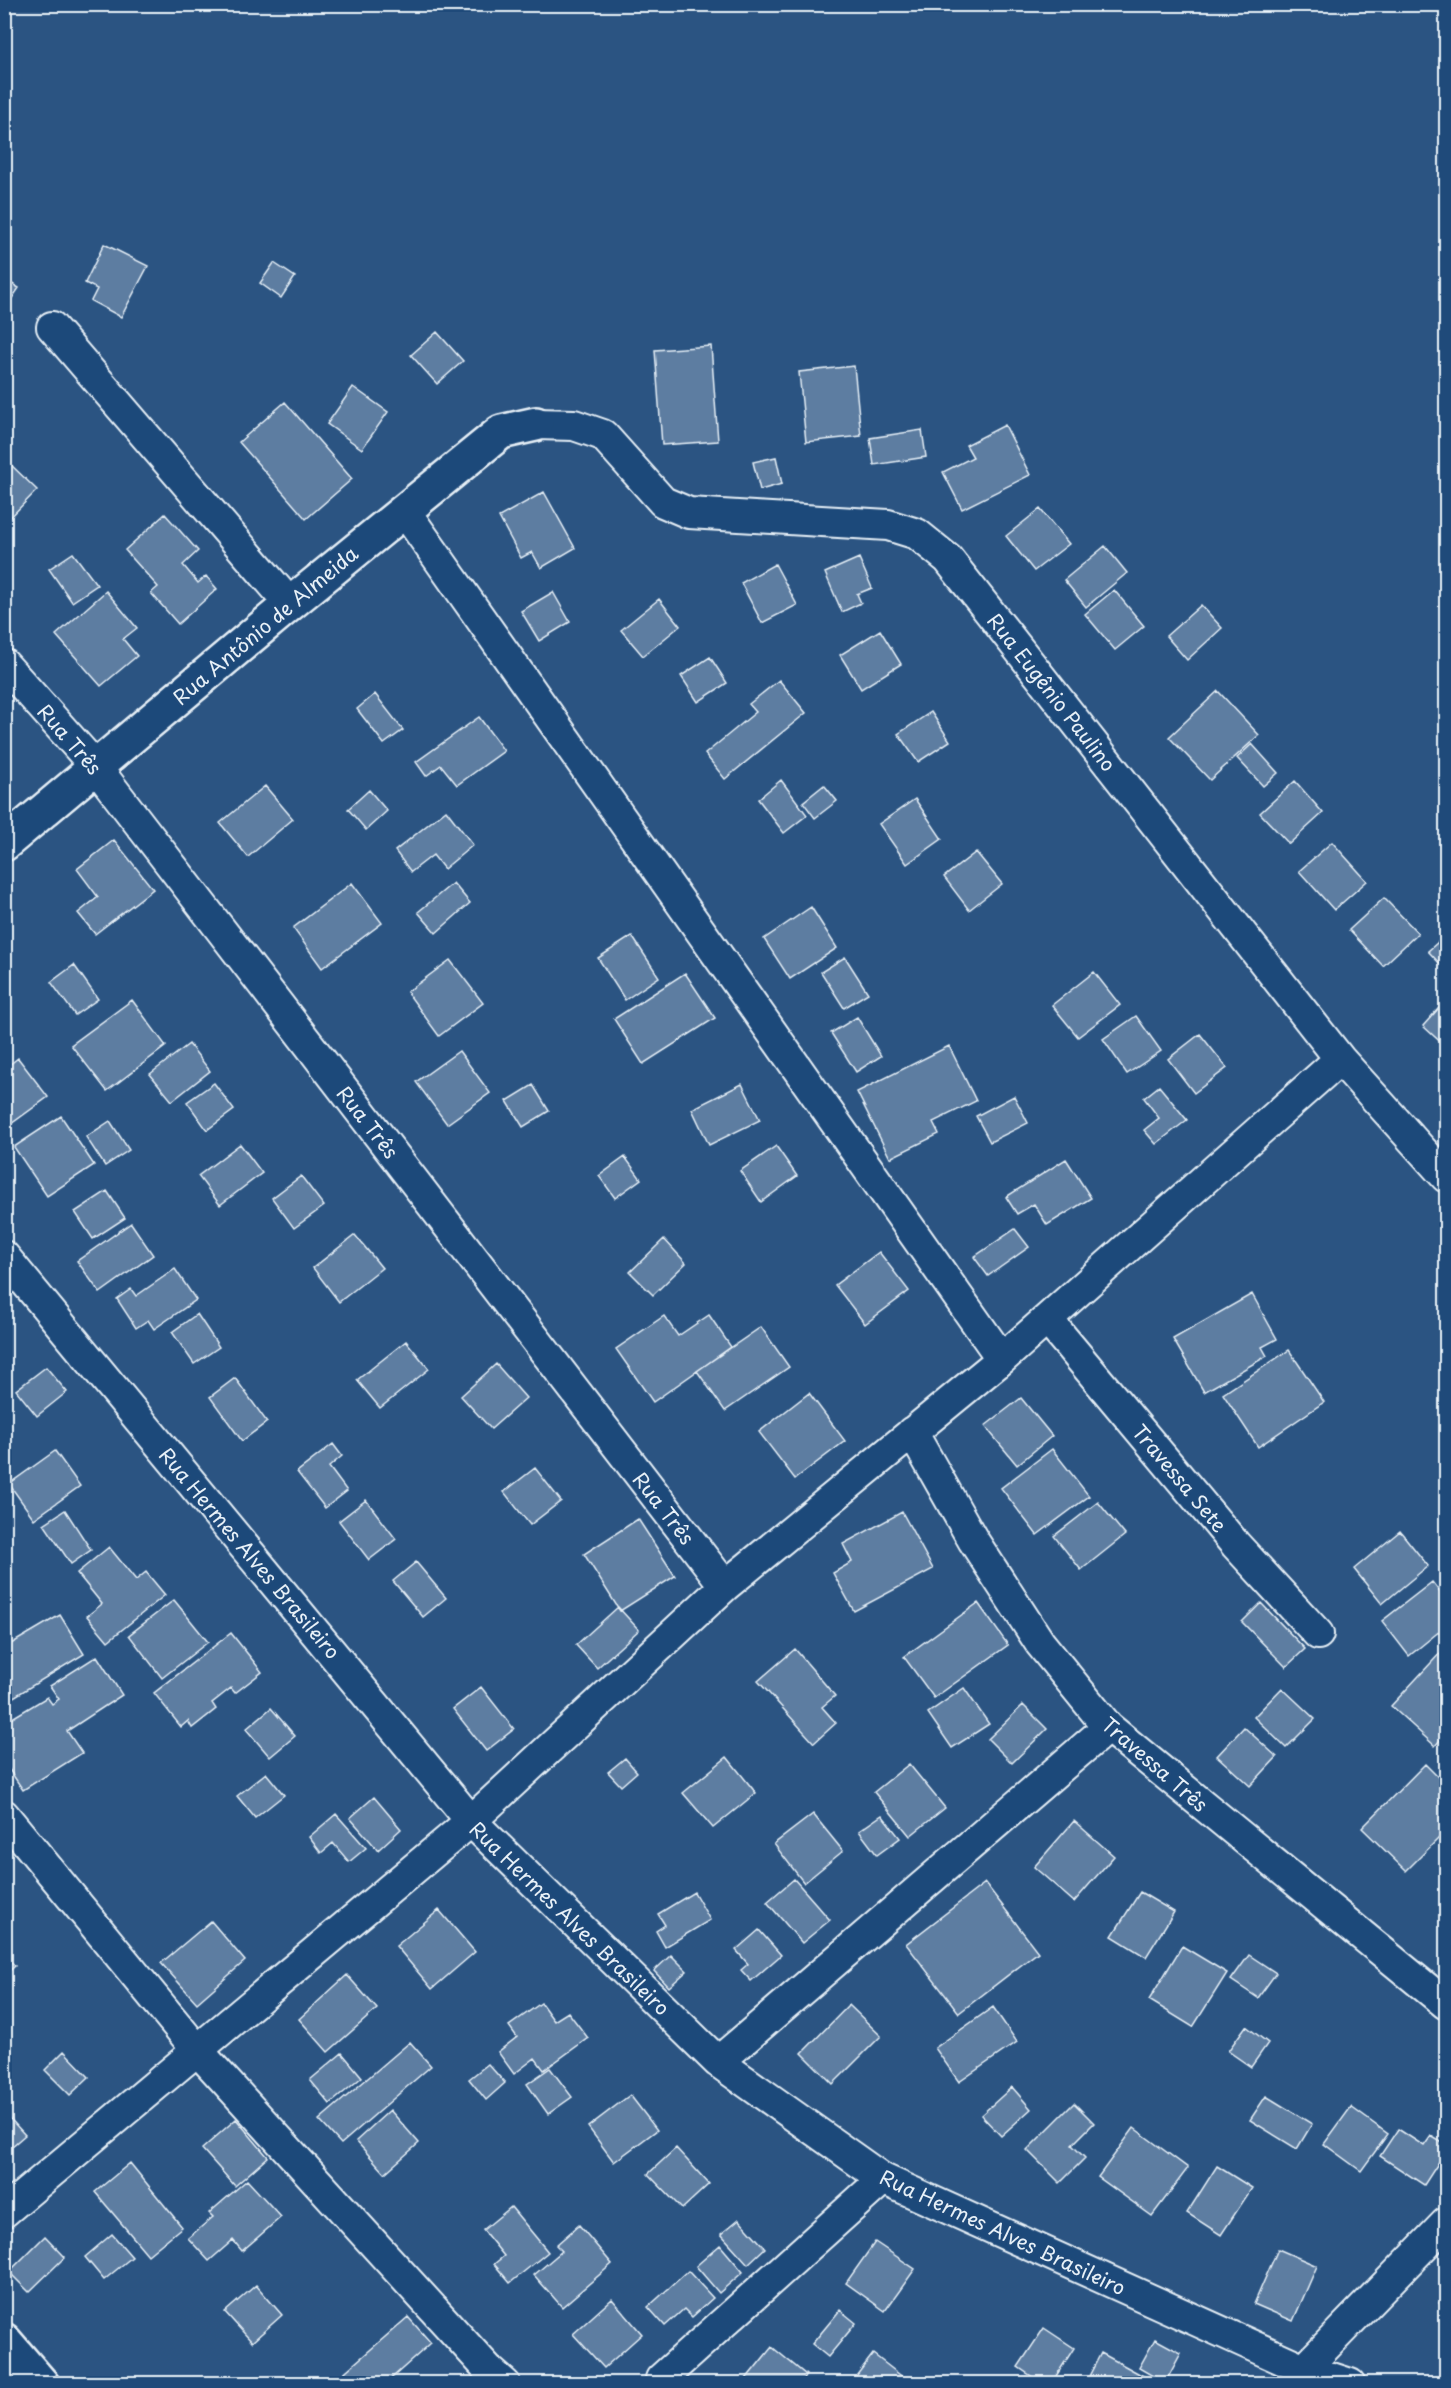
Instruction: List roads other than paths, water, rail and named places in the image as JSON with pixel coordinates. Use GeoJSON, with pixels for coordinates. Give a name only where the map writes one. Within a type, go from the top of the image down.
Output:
{"type":"FeatureCollection","features":[{"type":"Feature","properties":{"kind":"street"},"geometry":{"type":"LineString","coordinates":[[52,327],[290,604]]}},
{"type":"Feature","properties":{"kind":"street","name":"Rua Antônio de Almeida"},"geometry":{"type":"LineString","coordinates":[[4,844],[290,604],[501,432],[536,424]]}},
{"type":"Feature","properties":{"kind":"street","name":"Rua Eugênio Paulino"},"geometry":{"type":"LineString","coordinates":[[536,424],[574,425],[603,435],[663,502],[689,513],[888,525],[917,534],[948,559],[1340,1059],[1446,1177]]}},
{"type":"Feature","properties":{"kind":"street"},"geometry":{"type":"LineString","coordinates":[[404,510],[1002,1359]]}},
{"type":"Feature","properties":{"kind":"street","name":"Rua Três"},"geometry":{"type":"LineString","coordinates":[[4,664],[95,766],[725,1586]]}},
{"type":"Feature","properties":{"kind":"street"},"geometry":{"type":"LineString","coordinates":[[4,2212],[471,1821],[725,1586],[1002,1359],[1340,1059]]}},
{"type":"Feature","properties":{"kind":"street","name":"Rua Hermes Alves Brasileiro"},"geometry":{"type":"LineString","coordinates":[[4,1256],[471,1821],[718,2062],[883,2180],[1304,2369],[1350,2384]]}},
{"type":"Feature","properties":{"kind":"street","name":"Travessa Sete"},"geometry":{"type":"LineString","coordinates":[[1047,1319],[1235,1544],[1318,1634]]}},
{"type":"Feature","properties":{"kind":"street","name":"Travessa Três"},"geometry":{"type":"LineString","coordinates":[[912,1432],[973,1540],[1040,1643],[1108,1727],[1446,2004]]}},
{"type":"Feature","properties":{"kind":"street"},"geometry":{"type":"LineString","coordinates":[[718,2062],[1108,1727]]}},
{"type":"Feature","properties":{"kind":"street"},"geometry":{"type":"LineString","coordinates":[[4,1815],[198,2051],[489,2370],[505,2384]]}},
{"type":"Feature","properties":{"kind":"street"},"geometry":{"type":"LineString","coordinates":[[660,2382],[883,2180]]}},
{"type":"Feature","properties":{"kind":"street"},"geometry":{"type":"LineString","coordinates":[[1304,2369],[1446,2223]]}},
{"type":"Feature","properties":{"kind":"street"},"geometry":{"type":"LineString","coordinates":[[4,2340],[42,2384]]}}]}
